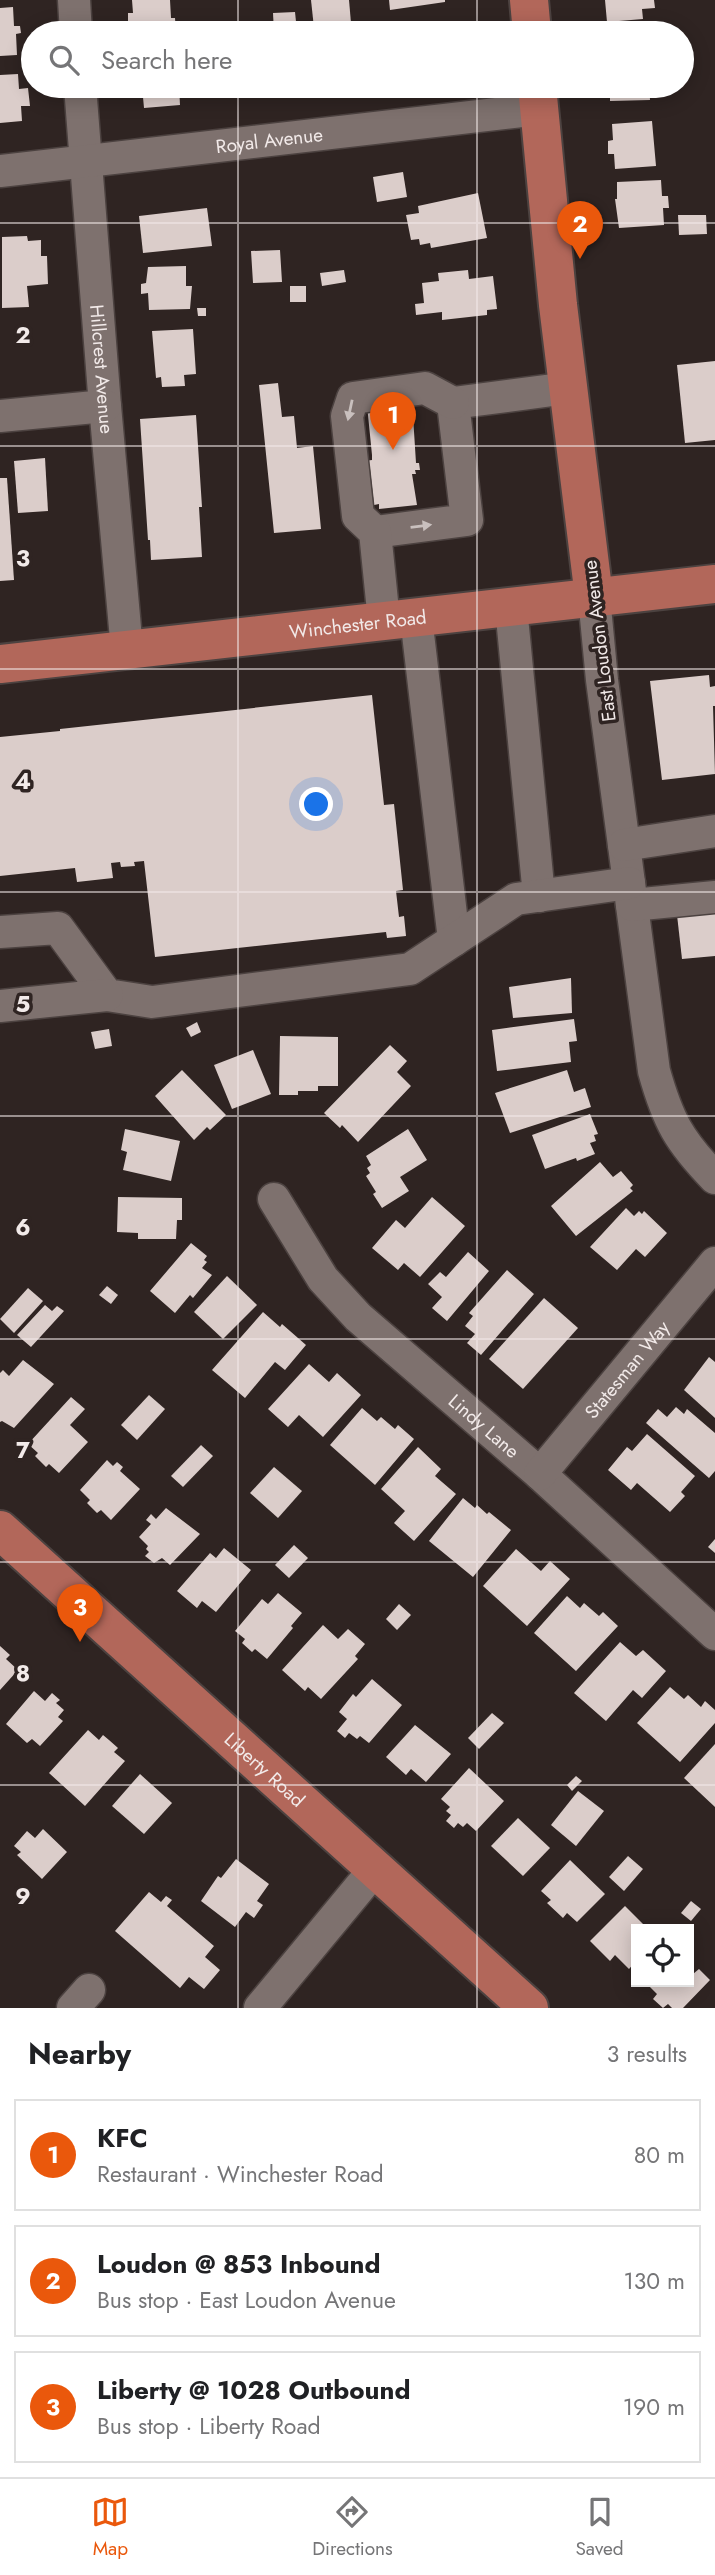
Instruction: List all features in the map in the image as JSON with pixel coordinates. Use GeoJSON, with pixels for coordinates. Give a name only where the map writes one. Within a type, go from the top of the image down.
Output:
{"type":"FeatureCollection","features":[{"type":"Feature","properties":{"kind":"main road"},"geometry":{"type":"LineString","coordinates":[[529,0],[532,21]]}},
{"type":"Feature","properties":{"kind":"main road","name":"East Loudon Avenue"},"geometry":{"type":"LineString","coordinates":[[538,98],[568,388],[594,597]]}},
{"type":"Feature","properties":{"kind":"main road","name":"Winchester Road"},"geometry":{"type":"LineString","coordinates":[[0,664],[715,584]]}},
{"type":"Feature","properties":{"kind":"main road","name":"Liberty Road"},"geometry":{"type":"LineString","coordinates":[[0,1530],[529,2008]]}},
{"type":"Feature","properties":{"kind":"street"},"geometry":{"type":"LineString","coordinates":[[74,0],[75,21]]}},
{"type":"Feature","properties":{"kind":"street","name":"Hillcrest Avenue"},"geometry":{"type":"LineString","coordinates":[[81,98],[127,650]]}},
{"type":"Feature","properties":{"kind":"street","name":"Royal Avenue"},"geometry":{"type":"LineString","coordinates":[[0,171],[85,162],[531,98]]}},
{"type":"Feature","properties":{"kind":"street"},"geometry":{"type":"LineString","coordinates":[[454,940],[400,619],[375,532],[358,516],[347,416],[353,398],[425,388],[453,403],[568,388]]}},
{"type":"Feature","properties":{"kind":"street"},"geometry":{"type":"LineString","coordinates":[[375,532],[467,520],[453,403]]}},
{"type":"Feature","properties":{"kind":"street"},"geometry":{"type":"LineString","coordinates":[[0,416],[105,406]]}},
{"type":"Feature","properties":{"kind":"street","name":"East Loudon Avenue"},"geometry":{"type":"LineString","coordinates":[[594,597],[602,680],[654,1071],[672,1124],[688,1150],[715,1178]]}},
{"type":"Feature","properties":{"kind":"street"},"geometry":{"type":"LineString","coordinates":[[511,607],[539,896]]}},
{"type":"Feature","properties":{"kind":"street"},"geometry":{"type":"LineString","coordinates":[[624,845],[715,831]]}},
{"type":"Feature","properties":{"kind":"street"},"geometry":{"type":"LineString","coordinates":[[0,1006],[107,995],[152,1002],[410,969],[516,899],[631,894],[715,897]]}},
{"type":"Feature","properties":{"kind":"street"},"geometry":{"type":"LineString","coordinates":[[0,932],[58,928],[107,995]]}},
{"type":"Feature","properties":{"kind":"street","name":"Lindy Lane"},"geometry":{"type":"LineString","coordinates":[[274,1199],[323,1279],[358,1317],[540,1474],[715,1633]]}},
{"type":"Feature","properties":{"kind":"street","name":"Statesman Way"},"geometry":{"type":"LineString","coordinates":[[540,1474],[715,1263]]}},
{"type":"Feature","properties":{"kind":"street"},"geometry":{"type":"LineString","coordinates":[[260,2008],[375,1869]]}},
{"type":"Feature","properties":{"kind":"building"},"geometry":{"type":"Polygon","coordinates":[[[132,0],[170,0],[171,18],[175,18],[175,21],[128,21],[128,13],[133,13],[132,0]]]}},
{"type":"Feature","properties":{"kind":"building"},"geometry":{"type":"Polygon","coordinates":[[[311,0],[349,0],[351,21],[313,21],[311,0]]]}},
{"type":"Feature","properties":{"kind":"building"},"geometry":{"type":"Polygon","coordinates":[[[389,0],[445,0],[445,2],[390,10],[389,0]]]}},
{"type":"Feature","properties":{"kind":"building"},"geometry":{"type":"Polygon","coordinates":[[[605,0],[654,0],[655,8],[642,9],[643,19],[607,21],[605,0]]]}},
{"type":"Feature","properties":{"kind":"building"},"geometry":{"type":"Polygon","coordinates":[[[13,7],[14,26],[20,26],[21,33],[16,34],[17,55],[0,56],[0,8],[13,7]]]}},
{"type":"Feature","properties":{"kind":"building"},"geometry":{"type":"Polygon","coordinates":[[[295,12],[296,21],[273,21],[273,13],[295,12]]]}},
{"type":"Feature","properties":{"kind":"building"},"geometry":{"type":"Polygon","coordinates":[[[18,74],[21,98],[29,98],[30,106],[21,106],[22,121],[0,123],[0,75],[18,74]]]}},
{"type":"Feature","properties":{"kind":"building"},"geometry":{"type":"Polygon","coordinates":[[[143,98],[180,98],[180,105],[144,108],[143,98]]]}},
{"type":"Feature","properties":{"kind":"building"},"geometry":{"type":"Polygon","coordinates":[[[610,98],[650,100],[610,101],[610,98]]]}},
{"type":"Feature","properties":{"kind":"building"},"geometry":{"type":"Polygon","coordinates":[[[652,121],[656,166],[615,169],[614,154],[608,154],[608,141],[613,140],[612,124],[652,121]]]}},
{"type":"Feature","properties":{"kind":"building"},"geometry":{"type":"Polygon","coordinates":[[[403,172],[407,197],[377,202],[373,177],[403,172]]]}},
{"type":"Feature","properties":{"kind":"building"},"geometry":{"type":"Polygon","coordinates":[[[661,180],[662,196],[668,196],[669,208],[663,208],[664,225],[619,228],[615,199],[617,182],[661,180]]]}},
{"type":"Feature","properties":{"kind":"building"},"geometry":{"type":"Polygon","coordinates":[[[478,193],[487,238],[431,248],[430,243],[420,245],[419,239],[411,240],[406,215],[419,213],[418,206],[478,193]]]}},
{"type":"Feature","properties":{"kind":"building"},"geometry":{"type":"Polygon","coordinates":[[[207,208],[212,246],[143,253],[139,216],[207,208]]]}},
{"type":"Feature","properties":{"kind":"building"},"geometry":{"type":"Polygon","coordinates":[[[678,215],[706,215],[707,234],[679,235],[678,215]]]}},
{"type":"Feature","properties":{"kind":"building"},"geometry":{"type":"Polygon","coordinates":[[[27,236],[28,241],[41,240],[41,256],[47,256],[48,284],[27,286],[29,307],[2,308],[2,237],[27,236]]]}},
{"type":"Feature","properties":{"kind":"building"},"geometry":{"type":"Polygon","coordinates":[[[280,250],[282,282],[253,283],[251,251],[280,250]]]}},
{"type":"Feature","properties":{"kind":"building"},"geometry":{"type":"Polygon","coordinates":[[[186,266],[186,286],[192,286],[190,309],[149,310],[148,293],[141,294],[141,284],[146,283],[148,267],[186,266]]]}},
{"type":"Feature","properties":{"kind":"building"},"geometry":{"type":"Polygon","coordinates":[[[344,270],[346,282],[322,286],[320,273],[344,270]]]}},
{"type":"Feature","properties":{"kind":"building"},"geometry":{"type":"Polygon","coordinates":[[[468,270],[469,279],[493,276],[497,309],[487,310],[487,315],[442,320],[442,312],[416,315],[415,304],[424,303],[422,283],[439,281],[438,273],[468,270]]]}},
{"type":"Feature","properties":{"kind":"building"},"geometry":{"type":"Polygon","coordinates":[[[290,286],[306,286],[306,302],[290,302],[290,286]]]}},
{"type":"Feature","properties":{"kind":"building"},"geometry":{"type":"Polygon","coordinates":[[[197,308],[206,308],[206,316],[198,316],[197,308]]]}},
{"type":"Feature","properties":{"kind":"building"},"geometry":{"type":"Polygon","coordinates":[[[193,329],[196,374],[184,375],[185,386],[162,387],[161,377],[156,378],[152,331],[193,329]]]}},
{"type":"Feature","properties":{"kind":"building"},"geometry":{"type":"Polygon","coordinates":[[[715,361],[715,440],[685,443],[677,365],[715,361]]]}},
{"type":"Feature","properties":{"kind":"building"},"geometry":{"type":"Polygon","coordinates":[[[278,383],[282,417],[294,416],[297,448],[313,446],[321,529],[274,533],[259,385],[278,383]]]}},
{"type":"Feature","properties":{"kind":"building"},"geometry":{"type":"Polygon","coordinates":[[[412,400],[416,463],[419,463],[420,470],[415,470],[416,474],[412,474],[417,505],[379,509],[379,504],[374,505],[370,469],[364,469],[364,461],[372,460],[367,405],[412,400]]]}},
{"type":"Feature","properties":{"kind":"building"},"geometry":{"type":"Polygon","coordinates":[[[196,415],[202,507],[199,507],[202,557],[151,560],[140,419],[196,415]]]}},
{"type":"Feature","properties":{"kind":"building"},"geometry":{"type":"Polygon","coordinates":[[[45,458],[48,511],[18,513],[14,461],[45,458]]]}},
{"type":"Feature","properties":{"kind":"building"},"geometry":{"type":"Polygon","coordinates":[[[0,478],[7,478],[14,580],[0,581],[0,478]]]}},
{"type":"Feature","properties":{"kind":"building"},"geometry":{"type":"Polygon","coordinates":[[[709,675],[710,687],[715,686],[715,774],[662,780],[650,681],[709,675]]]}},
{"type":"Feature","properties":{"kind":"building"},"geometry":{"type":"Polygon","coordinates":[[[372,695],[384,805],[394,804],[403,890],[396,891],[399,917],[404,916],[406,936],[387,938],[386,932],[155,957],[144,861],[134,862],[135,866],[121,867],[120,862],[111,863],[113,878],[77,882],[75,868],[0,876],[0,737],[372,695]]]}},
{"type":"Feature","properties":{"kind":"building"},"geometry":{"type":"Polygon","coordinates":[[[715,910],[715,956],[682,959],[677,915],[715,910]]]}},
{"type":"Feature","properties":{"kind":"building"},"geometry":{"type":"Polygon","coordinates":[[[571,978],[572,1013],[513,1018],[509,987],[571,978]]]}},
{"type":"Feature","properties":{"kind":"building"},"geometry":{"type":"Polygon","coordinates":[[[574,1019],[577,1041],[569,1042],[571,1062],[497,1071],[492,1030],[574,1019]]]}},
{"type":"Feature","properties":{"kind":"building"},"geometry":{"type":"Polygon","coordinates":[[[197,1022],[201,1032],[191,1037],[186,1028],[197,1022]]]}},
{"type":"Feature","properties":{"kind":"building"},"geometry":{"type":"Polygon","coordinates":[[[109,1029],[112,1046],[95,1049],[91,1032],[109,1029]]]}},
{"type":"Feature","properties":{"kind":"building"},"geometry":{"type":"Polygon","coordinates":[[[280,1036],[338,1037],[338,1086],[318,1086],[318,1091],[279,1095],[280,1036]]]}},
{"type":"Feature","properties":{"kind":"building"},"geometry":{"type":"Polygon","coordinates":[[[390,1045],[407,1061],[397,1072],[411,1086],[358,1142],[342,1125],[340,1128],[324,1113],[390,1045]]]}},
{"type":"Feature","properties":{"kind":"building"},"geometry":{"type":"Polygon","coordinates":[[[253,1050],[271,1094],[232,1109],[214,1065],[253,1050]]]}},
{"type":"Feature","properties":{"kind":"building"},"geometry":{"type":"Polygon","coordinates":[[[182,1070],[226,1115],[210,1130],[207,1127],[194,1140],[155,1096],[182,1070]]]}},
{"type":"Feature","properties":{"kind":"building"},"geometry":{"type":"Polygon","coordinates":[[[567,1070],[574,1092],[585,1088],[591,1107],[510,1133],[495,1093],[567,1070]]]}},
{"type":"Feature","properties":{"kind":"building"},"geometry":{"type":"Polygon","coordinates":[[[590,1114],[598,1134],[594,1135],[596,1141],[590,1143],[595,1154],[545,1169],[532,1135],[590,1114]]]}},
{"type":"Feature","properties":{"kind":"building"},"geometry":{"type":"Polygon","coordinates":[[[125,1129],[180,1141],[171,1181],[123,1170],[127,1152],[121,1150],[125,1129]]]}},
{"type":"Feature","properties":{"kind":"building"},"geometry":{"type":"Polygon","coordinates":[[[408,1129],[427,1160],[400,1177],[409,1191],[382,1208],[366,1176],[370,1173],[367,1168],[371,1165],[366,1156],[408,1129]]]}},
{"type":"Feature","properties":{"kind":"building"},"geometry":{"type":"Polygon","coordinates":[[[600,1162],[613,1177],[621,1171],[633,1185],[630,1188],[633,1191],[576,1236],[551,1206],[600,1162]]]}},
{"type":"Feature","properties":{"kind":"building"},"geometry":{"type":"Polygon","coordinates":[[[118,1197],[182,1198],[182,1220],[177,1220],[176,1239],[138,1239],[138,1233],[117,1232],[118,1197]]]}},
{"type":"Feature","properties":{"kind":"building"},"geometry":{"type":"Polygon","coordinates":[[[432,1197],[465,1226],[420,1277],[404,1263],[398,1270],[372,1248],[396,1220],[405,1228],[432,1197]]]}},
{"type":"Feature","properties":{"kind":"building"},"geometry":{"type":"Polygon","coordinates":[[[626,1208],[634,1216],[639,1211],[642,1214],[644,1211],[667,1233],[645,1257],[636,1249],[617,1270],[590,1247],[626,1208]]]}},
{"type":"Feature","properties":{"kind":"building"},"geometry":{"type":"Polygon","coordinates":[[[191,1243],[207,1256],[204,1260],[207,1262],[202,1268],[212,1275],[193,1298],[190,1295],[175,1313],[150,1291],[191,1243]]]}},
{"type":"Feature","properties":{"kind":"building"},"geometry":{"type":"Polygon","coordinates":[[[468,1252],[489,1271],[447,1321],[432,1308],[442,1297],[428,1284],[440,1272],[446,1277],[468,1252]]]}},
{"type":"Feature","properties":{"kind":"building"},"geometry":{"type":"Polygon","coordinates":[[[507,1270],[534,1294],[481,1355],[467,1343],[475,1334],[465,1326],[473,1316],[469,1313],[507,1270]]]}},
{"type":"Feature","properties":{"kind":"building"},"geometry":{"type":"Polygon","coordinates":[[[227,1276],[257,1305],[223,1339],[194,1312],[227,1276]]]}},
{"type":"Feature","properties":{"kind":"building"},"geometry":{"type":"Polygon","coordinates":[[[107,1286],[118,1295],[111,1304],[99,1295],[107,1286]]]}},
{"type":"Feature","properties":{"kind":"building"},"geometry":{"type":"Polygon","coordinates":[[[28,1288],[43,1301],[14,1333],[0,1319],[28,1288]]]}},
{"type":"Feature","properties":{"kind":"building"},"geometry":{"type":"Polygon","coordinates":[[[544,1298],[578,1328],[523,1389],[489,1359],[544,1298]]]}},
{"type":"Feature","properties":{"kind":"building"},"geometry":{"type":"Polygon","coordinates":[[[45,1305],[52,1311],[57,1306],[64,1311],[31,1347],[17,1335],[45,1305]]]}},
{"type":"Feature","properties":{"kind":"building"},"geometry":{"type":"Polygon","coordinates":[[[263,1312],[306,1345],[285,1370],[275,1362],[245,1398],[212,1370],[263,1312]]]}},
{"type":"Feature","properties":{"kind":"building"},"geometry":{"type":"Polygon","coordinates":[[[709,1357],[715,1362],[715,1418],[684,1390],[709,1357]]]}},
{"type":"Feature","properties":{"kind":"building"},"geometry":{"type":"Polygon","coordinates":[[[23,1360],[54,1384],[14,1428],[0,1422],[0,1373],[3,1370],[9,1376],[23,1360]]]}},
{"type":"Feature","properties":{"kind":"building"},"geometry":{"type":"Polygon","coordinates":[[[309,1364],[329,1382],[337,1373],[361,1395],[323,1437],[299,1415],[288,1427],[268,1409],[309,1364]]]}},
{"type":"Feature","properties":{"kind":"building"},"geometry":{"type":"Polygon","coordinates":[[[149,1395],[165,1409],[137,1440],[121,1425],[149,1395]]]}},
{"type":"Feature","properties":{"kind":"building"},"geometry":{"type":"Polygon","coordinates":[[[71,1397],[85,1409],[70,1425],[88,1442],[59,1473],[49,1464],[46,1467],[35,1456],[38,1453],[28,1444],[71,1397]]]}},
{"type":"Feature","properties":{"kind":"building"},"geometry":{"type":"Polygon","coordinates":[[[676,1407],[684,1414],[687,1409],[715,1433],[715,1471],[709,1478],[646,1423],[658,1409],[667,1417],[676,1407]]]}},
{"type":"Feature","properties":{"kind":"building"},"geometry":{"type":"Polygon","coordinates":[[[362,1408],[377,1421],[381,1417],[395,1429],[398,1425],[414,1439],[375,1485],[330,1445],[362,1408]]]}},
{"type":"Feature","properties":{"kind":"building"},"geometry":{"type":"Polygon","coordinates":[[[647,1434],[695,1476],[681,1492],[685,1496],[670,1512],[637,1483],[631,1490],[608,1470],[627,1447],[632,1451],[647,1434]]]}},
{"type":"Feature","properties":{"kind":"building"},"geometry":{"type":"Polygon","coordinates":[[[201,1445],[213,1456],[183,1487],[171,1476],[201,1445]]]}},
{"type":"Feature","properties":{"kind":"building"},"geometry":{"type":"Polygon","coordinates":[[[418,1447],[441,1469],[435,1476],[456,1494],[414,1541],[394,1523],[405,1511],[381,1489],[418,1447]]]}},
{"type":"Feature","properties":{"kind":"building"},"geometry":{"type":"Polygon","coordinates":[[[107,1460],[113,1466],[117,1462],[123,1467],[120,1471],[140,1489],[111,1520],[101,1510],[97,1513],[80,1490],[107,1460]]]}},
{"type":"Feature","properties":{"kind":"building"},"geometry":{"type":"Polygon","coordinates":[[[274,1467],[302,1491],[278,1518],[250,1493],[274,1467]]]}},
{"type":"Feature","properties":{"kind":"building"},"geometry":{"type":"Polygon","coordinates":[[[463,1498],[475,1508],[477,1505],[487,1514],[489,1512],[511,1530],[473,1577],[429,1541],[463,1498]]]}},
{"type":"Feature","properties":{"kind":"building"},"geometry":{"type":"Polygon","coordinates":[[[166,1508],[200,1534],[170,1565],[162,1558],[154,1563],[145,1556],[149,1552],[146,1549],[148,1546],[139,1537],[151,1524],[146,1520],[151,1514],[156,1519],[166,1508]]]}},
{"type":"Feature","properties":{"kind":"building"},"geometry":{"type":"Polygon","coordinates":[[[715,1539],[715,1553],[708,1547],[715,1539]]]}},
{"type":"Feature","properties":{"kind":"building"},"geometry":{"type":"Polygon","coordinates":[[[294,1545],[308,1558],[289,1578],[275,1565],[294,1545]]]}},
{"type":"Feature","properties":{"kind":"building"},"geometry":{"type":"Polygon","coordinates":[[[224,1548],[251,1570],[216,1612],[202,1601],[197,1608],[177,1591],[210,1553],[216,1558],[224,1548]]]}},
{"type":"Feature","properties":{"kind":"building"},"geometry":{"type":"Polygon","coordinates":[[[516,1549],[541,1571],[550,1561],[570,1579],[527,1626],[483,1586],[516,1549]]]}},
{"type":"Feature","properties":{"kind":"building"},"geometry":{"type":"Polygon","coordinates":[[[278,1593],[302,1613],[267,1659],[255,1649],[252,1652],[242,1643],[245,1639],[235,1631],[262,1599],[268,1604],[278,1593]]]}},
{"type":"Feature","properties":{"kind":"building"},"geometry":{"type":"Polygon","coordinates":[[[567,1596],[580,1608],[584,1603],[599,1616],[603,1612],[618,1626],[576,1671],[534,1633],[567,1596]]]}},
{"type":"Feature","properties":{"kind":"building"},"geometry":{"type":"Polygon","coordinates":[[[399,1604],[411,1615],[397,1630],[386,1619],[399,1604]]]}},
{"type":"Feature","properties":{"kind":"building"},"geometry":{"type":"Polygon","coordinates":[[[323,1625],[338,1639],[348,1629],[365,1644],[355,1656],[358,1659],[321,1699],[308,1687],[305,1691],[282,1670],[323,1625]]]}},
{"type":"Feature","properties":{"kind":"building"},"geometry":{"type":"Polygon","coordinates":[[[620,1642],[636,1656],[643,1650],[666,1671],[642,1698],[633,1690],[606,1721],[574,1693],[620,1642]]]}},
{"type":"Feature","properties":{"kind":"building"},"geometry":{"type":"Polygon","coordinates":[[[0,1646],[10,1655],[6,1659],[18,1670],[0,1690],[0,1646]]]}},
{"type":"Feature","properties":{"kind":"building"},"geometry":{"type":"Polygon","coordinates":[[[372,1679],[402,1705],[369,1743],[360,1736],[357,1739],[349,1733],[345,1738],[337,1731],[347,1719],[339,1712],[353,1694],[356,1697],[372,1679]]]}},
{"type":"Feature","properties":{"kind":"building"},"geometry":{"type":"Polygon","coordinates":[[[670,1687],[684,1699],[688,1695],[701,1707],[705,1701],[715,1710],[715,1723],[680,1762],[637,1723],[670,1687]]]}},
{"type":"Feature","properties":{"kind":"building"},"geometry":{"type":"Polygon","coordinates":[[[34,1691],[45,1701],[52,1693],[60,1700],[56,1703],[64,1710],[58,1717],[63,1721],[40,1746],[32,1739],[27,1743],[6,1724],[34,1691]]]}},
{"type":"Feature","properties":{"kind":"building"},"geometry":{"type":"Polygon","coordinates":[[[492,1713],[504,1723],[479,1749],[468,1738],[492,1713]]]}},
{"type":"Feature","properties":{"kind":"building"},"geometry":{"type":"Polygon","coordinates":[[[415,1725],[451,1754],[426,1782],[411,1769],[406,1775],[386,1757],[415,1725]]]}},
{"type":"Feature","properties":{"kind":"building"},"geometry":{"type":"Polygon","coordinates":[[[88,1730],[99,1740],[103,1735],[109,1740],[118,1748],[114,1752],[125,1761],[85,1806],[49,1773],[88,1730]]]}},
{"type":"Feature","properties":{"kind":"building"},"geometry":{"type":"Polygon","coordinates":[[[715,1744],[715,1807],[684,1778],[715,1744]]]}},
{"type":"Feature","properties":{"kind":"building"},"geometry":{"type":"Polygon","coordinates":[[[469,1768],[504,1801],[476,1831],[467,1823],[463,1827],[458,1823],[454,1828],[446,1821],[451,1815],[446,1811],[450,1807],[441,1799],[469,1768]]]}},
{"type":"Feature","properties":{"kind":"building"},"geometry":{"type":"Polygon","coordinates":[[[140,1774],[172,1803],[144,1834],[112,1806],[140,1774]]]}},
{"type":"Feature","properties":{"kind":"building"},"geometry":{"type":"Polygon","coordinates":[[[576,1776],[582,1781],[572,1791],[567,1785],[576,1776]]]}},
{"type":"Feature","properties":{"kind":"building"},"geometry":{"type":"Polygon","coordinates":[[[578,1791],[604,1811],[576,1846],[551,1825],[578,1791]]]}},
{"type":"Feature","properties":{"kind":"building"},"geometry":{"type":"Polygon","coordinates":[[[518,1818],[550,1848],[523,1876],[491,1846],[518,1818]]]}},
{"type":"Feature","properties":{"kind":"building"},"geometry":{"type":"Polygon","coordinates":[[[43,1829],[67,1852],[42,1879],[17,1855],[21,1852],[14,1846],[27,1831],[35,1838],[43,1829]]]}},
{"type":"Feature","properties":{"kind":"building"},"geometry":{"type":"Polygon","coordinates":[[[628,1856],[643,1869],[624,1891],[609,1877],[628,1856]]]}},
{"type":"Feature","properties":{"kind":"building"},"geometry":{"type":"Polygon","coordinates":[[[236,1859],[269,1884],[257,1901],[263,1905],[254,1918],[246,1912],[235,1927],[201,1901],[218,1876],[221,1878],[236,1859]]]}},
{"type":"Feature","properties":{"kind":"building"},"geometry":{"type":"Polygon","coordinates":[[[570,1860],[605,1894],[577,1922],[567,1913],[563,1918],[547,1903],[551,1900],[541,1891],[570,1860]]]}},
{"type":"Feature","properties":{"kind":"building"},"geometry":{"type":"Polygon","coordinates":[[[149,1892],[161,1902],[166,1896],[172,1900],[167,1906],[214,1946],[205,1957],[220,1970],[204,1989],[189,1977],[180,1988],[115,1931],[149,1892]]]}},
{"type":"Feature","properties":{"kind":"building"},"geometry":{"type":"Polygon","coordinates":[[[691,1901],[701,1909],[691,1921],[681,1913],[691,1901]]]}},
{"type":"Feature","properties":{"kind":"building"},"geometry":{"type":"Polygon","coordinates":[[[625,1906],[643,1924],[631,1924],[629,1969],[615,1955],[610,1961],[590,1941],[625,1906]]]}},
{"type":"Feature","properties":{"kind":"building"},"geometry":{"type":"Polygon","coordinates":[[[699,1969],[710,1980],[683,2008],[672,2008],[668,2004],[663,2008],[653,1999],[657,1994],[650,1987],[694,1987],[694,1973],[699,1969]]]}},
{"type":"Feature","properties":{"kind":"place","name":"Loudon @ 853 Inbound"},"geometry":{"type":"Point","coordinates":[580,259]}},
{"type":"Feature","properties":{"kind":"place","name":"KFC"},"geometry":{"type":"Point","coordinates":[393,450]}},
{"type":"Feature","properties":{"kind":"place","name":"Liberty @ 1028 Outbound"},"geometry":{"type":"Point","coordinates":[80,1642]}}]}
